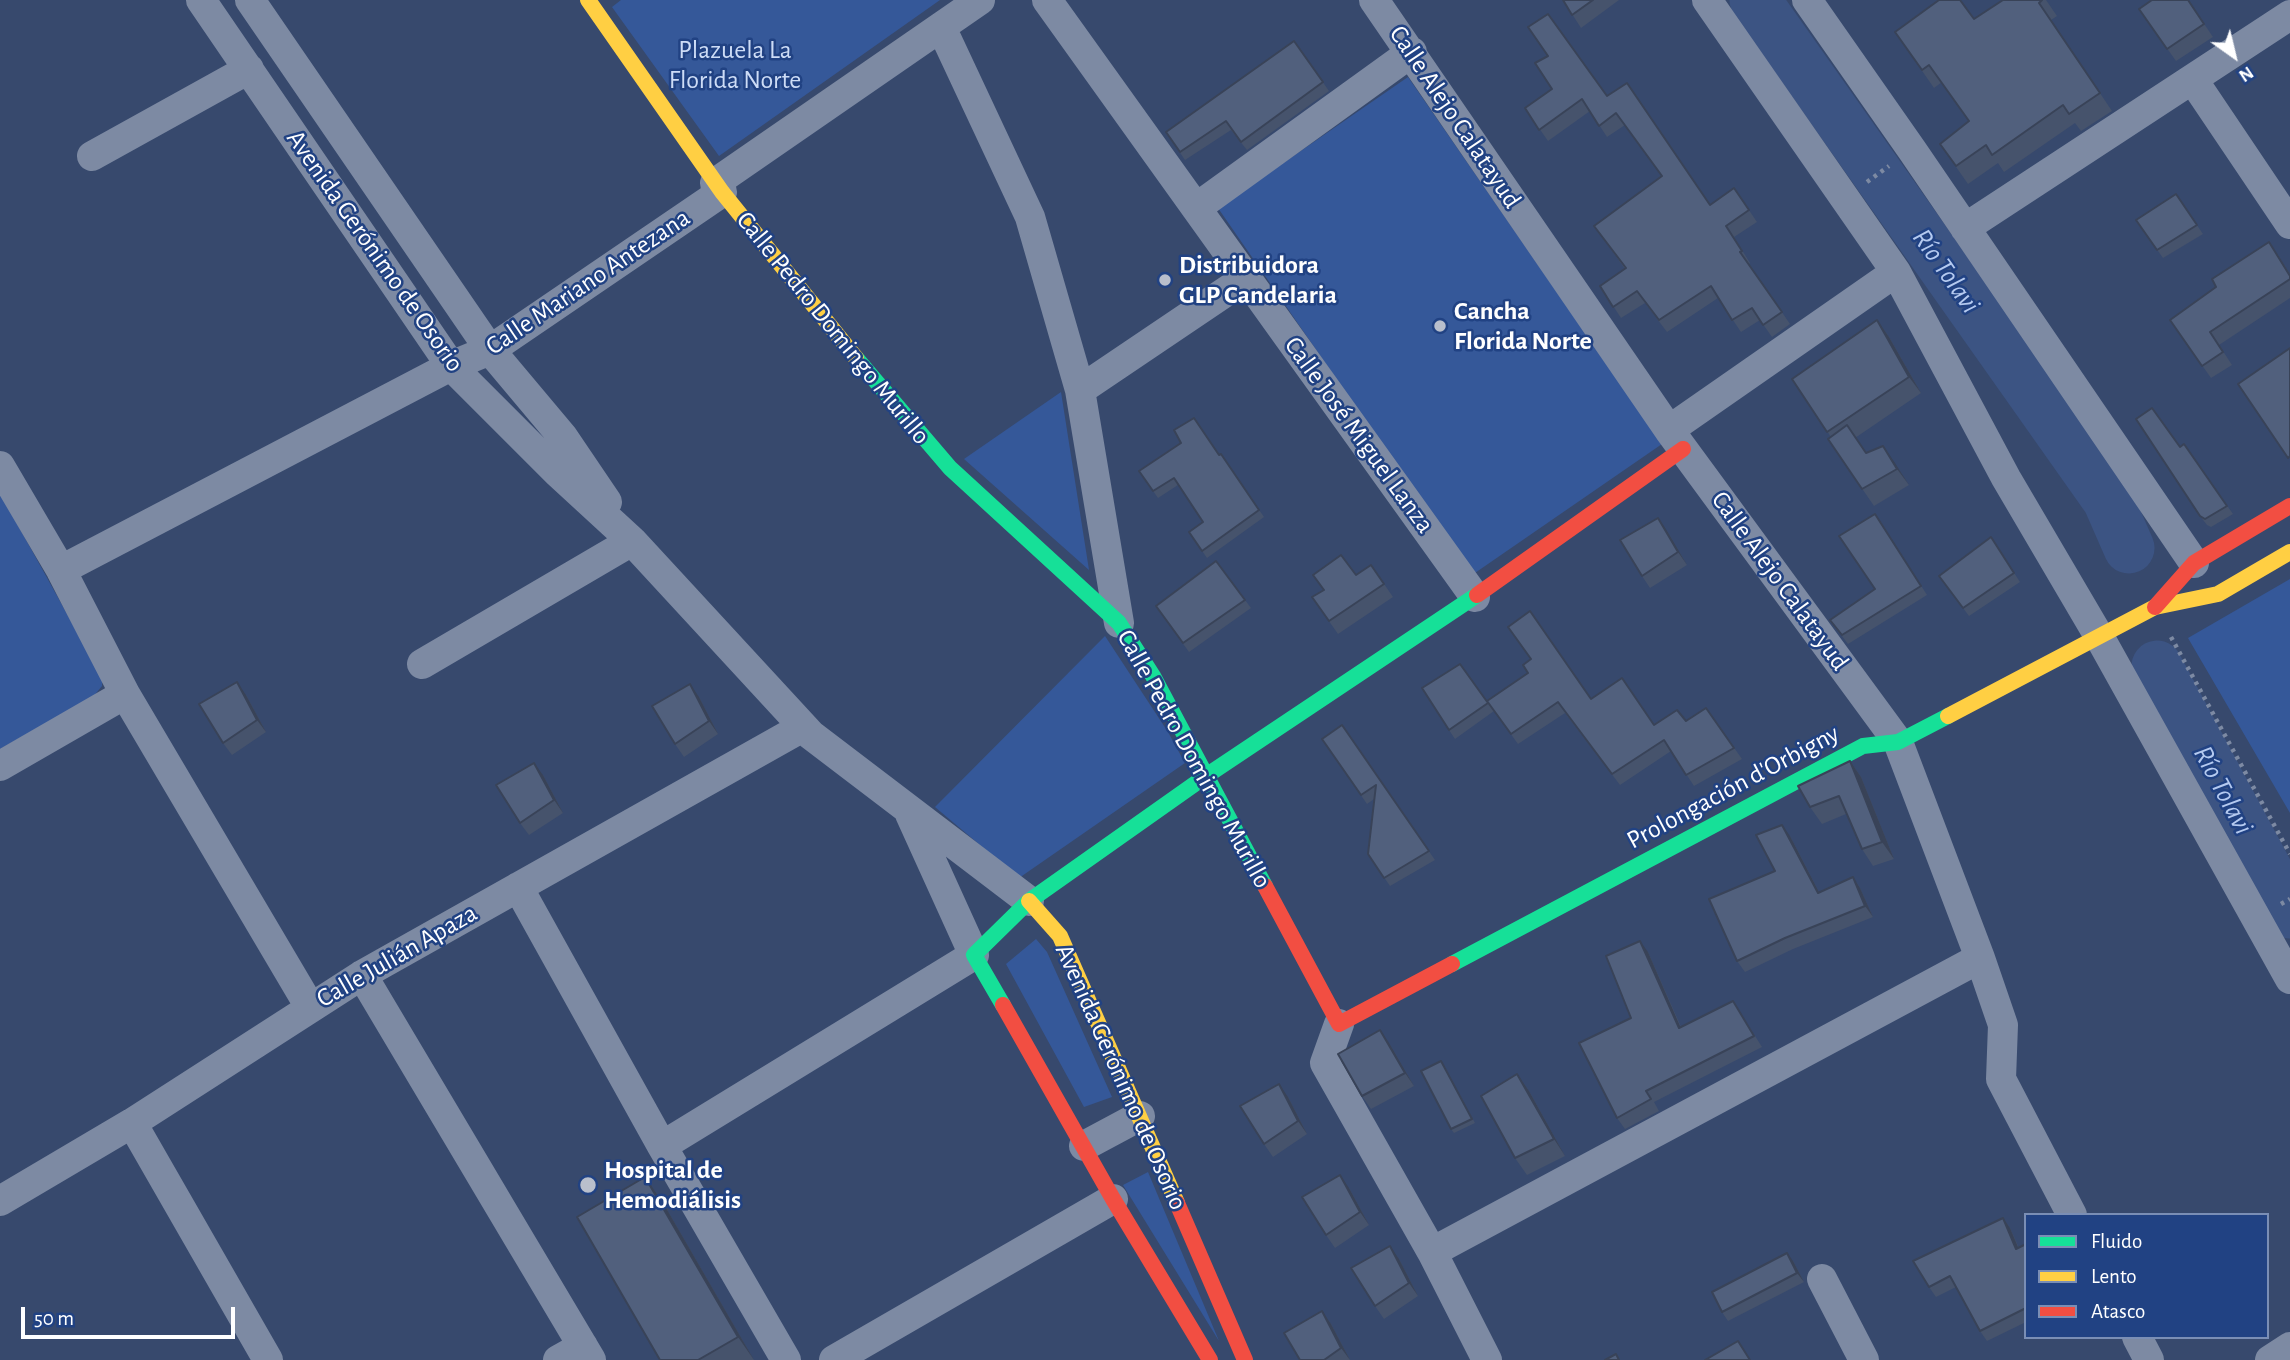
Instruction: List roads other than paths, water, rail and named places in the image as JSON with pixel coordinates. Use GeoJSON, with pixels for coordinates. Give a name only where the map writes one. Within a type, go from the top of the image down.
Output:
{"type":"FeatureCollection","features":[{"type":"Feature","properties":{"kind":"street","name":"Avenida Gerónimo de Osorio"},"geometry":{"type":"LineString","coordinates":[[201,0],[451,366],[556,472],[632,541],[803,727],[1029,901],[1060,936],[1245,1360]]}},
{"type":"Feature","properties":{"kind":"street","name":"Avenida Gerónimo de Osorio"},"geometry":{"type":"LineString","coordinates":[[250,0],[490,350],[563,436],[632,541]]}},
{"type":"Feature","properties":{"kind":"street","name":"Calle Mariano Antezana"},"geometry":{"type":"LineString","coordinates":[[61,570],[451,366],[490,350],[980,0]]}},
{"type":"Feature","properties":{"kind":"street","name":"Calle José Miguel Lanza"},"geometry":{"type":"LineString","coordinates":[[1047,0],[1475,597]]}},
{"type":"Feature","properties":{"kind":"street","name":"Calle Alejo Calatayud"},"geometry":{"type":"LineString","coordinates":[[1374,0],[1676,440],[1898,742],[2003,1025],[2001,1079],[2071,1213]]}},
{"type":"Feature","properties":{"kind":"street"},"geometry":{"type":"LineString","coordinates":[[1707,0],[1896,272],[2006,478],[2100,638],[2290,979]]}},
{"type":"Feature","properties":{"kind":"street","name":"Calle Pedro Domingo Murillo"},"geometry":{"type":"LineString","coordinates":[[592,1],[719,188],[884,393],[950,468],[1119,623],[1153,677],[1339,1024]]}},
{"type":"Feature","properties":{"kind":"street"},"geometry":{"type":"LineString","coordinates":[[1818,4],[1965,228],[2194,562]]}},
{"type":"Feature","properties":{"kind":"street"},"geometry":{"type":"LineString","coordinates":[[1965,228],[2290,15]]}},
{"type":"Feature","properties":{"kind":"street"},"geometry":{"type":"LineString","coordinates":[[941,27],[1030,217],[1080,390],[1119,623]]}},
{"type":"Feature","properties":{"kind":"street"},"geometry":{"type":"LineString","coordinates":[[1196,208],[1412,52]]}},
{"type":"Feature","properties":{"kind":"street"},"geometry":{"type":"LineString","coordinates":[[92,156],[248,69]]}},
{"type":"Feature","properties":{"kind":"street"},"geometry":{"type":"LineString","coordinates":[[2193,80],[2290,224]]}},
{"type":"Feature","properties":{"kind":"street"},"geometry":{"type":"LineString","coordinates":[[662,1146],[974,955],[1029,901],[1206,776],[1475,597],[1896,272]]}},
{"type":"Feature","properties":{"kind":"street"},"geometry":{"type":"LineString","coordinates":[[1080,390],[1246,278]]}},
{"type":"Feature","properties":{"kind":"street"},"geometry":{"type":"LineString","coordinates":[[0,466],[61,570],[125,694],[310,1007]]}},
{"type":"Feature","properties":{"kind":"street","name":"Prolongación d'Orbigny"},"geometry":{"type":"LineString","coordinates":[[2155,607],[2194,562],[2290,506]]}},
{"type":"Feature","properties":{"kind":"street"},"geometry":{"type":"LineString","coordinates":[[422,663],[632,541]]}},
{"type":"Feature","properties":{"kind":"street","name":"Prolongación d'Orbigny"},"geometry":{"type":"LineString","coordinates":[[1339,1024],[1863,746],[1898,742],[2155,607],[2218,594],[2290,552]]}},
{"type":"Feature","properties":{"kind":"street"},"geometry":{"type":"LineString","coordinates":[[0,766],[125,694]]}},
{"type":"Feature","properties":{"kind":"street","name":"Calle Julián Apaza"},"geometry":{"type":"LineString","coordinates":[[0,1201],[132,1123],[362,975],[803,727]]}},
{"type":"Feature","properties":{"kind":"street","name":"Avenida Gerónimo de Osorio"},"geometry":{"type":"LineString","coordinates":[[908,810],[974,955],[1113,1199],[1210,1360]]}},
{"type":"Feature","properties":{"kind":"street"},"geometry":{"type":"LineString","coordinates":[[519,887],[662,1146],[786,1360]]}},
{"type":"Feature","properties":{"kind":"street"},"geometry":{"type":"LineString","coordinates":[[1432,1252],[1980,958]]}},
{"type":"Feature","properties":{"kind":"street"},"geometry":{"type":"LineString","coordinates":[[362,975],[577,1355]]}},
{"type":"Feature","properties":{"kind":"street"},"geometry":{"type":"LineString","coordinates":[[1339,1024],[1325,1063],[1432,1252],[1488,1360]]}},
{"type":"Feature","properties":{"kind":"street"},"geometry":{"type":"LineString","coordinates":[[1084,1146],[1140,1116]]}},
{"type":"Feature","properties":{"kind":"street"},"geometry":{"type":"LineString","coordinates":[[132,1123],[268,1360]]}},
{"type":"Feature","properties":{"kind":"street"},"geometry":{"type":"LineString","coordinates":[[834,1360],[1113,1199]]}},
{"type":"Feature","properties":{"kind":"street"},"geometry":{"type":"LineString","coordinates":[[1822,1279],[1864,1360]]}},
{"type":"Feature","properties":{"kind":"street"},"geometry":{"type":"LineString","coordinates":[[2138,1339],[2149,1360]]}},
{"type":"Feature","properties":{"kind":"street"},"geometry":{"type":"LineString","coordinates":[[2270,1360],[2290,1347]]}},
{"type":"Feature","properties":{"kind":"waterway","name":"Río Tolavi"},"geometry":{"type":"LineString","coordinates":[[1755,0],[2108,500],[2129,548]]}},
{"type":"Feature","properties":{"kind":"waterway","name":"Río Tolavi"},"geometry":{"type":"LineString","coordinates":[[2157,666],[2290,913]]}},
{"type":"Feature","properties":{"kind":"place","name":"Distribuidora GLP Candelaria"},"geometry":{"type":"Point","coordinates":[1165,280]}},
{"type":"Feature","properties":{"kind":"place","name":"Cancha Florida Norte"},"geometry":{"type":"Point","coordinates":[1440,326]}},
{"type":"Feature","properties":{"kind":"place","name":"Hospital de Hemodiálisis"},"geometry":{"type":"Point","coordinates":[588,1185]}},
{"type":"Feature","properties":{"kind":"park label","name":"Plazuela La Florida Norte"},"geometry":{"type":"Point","coordinates":[735,65]}}]}
